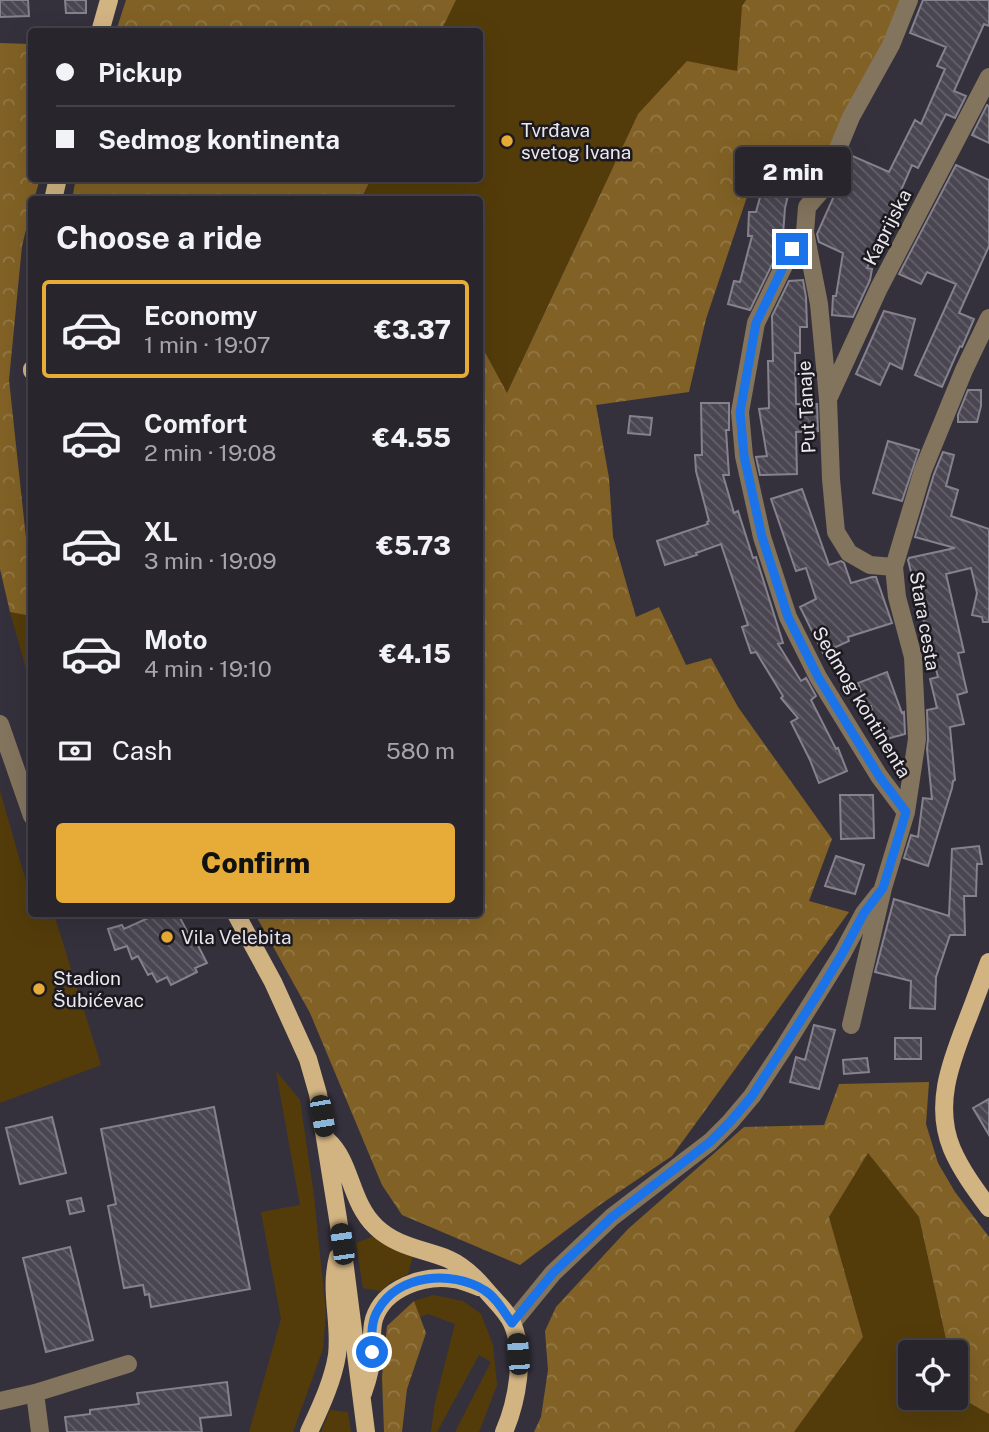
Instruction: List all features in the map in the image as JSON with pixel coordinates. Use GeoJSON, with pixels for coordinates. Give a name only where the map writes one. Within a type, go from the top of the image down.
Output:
{"type":"FeatureCollection","features":[{"type":"Feature","properties":{"kind":"main road"},"geometry":{"type":"LineString","coordinates":[[101,28],[109,0]]}},
{"type":"Feature","properties":{"kind":"main road"},"geometry":{"type":"LineString","coordinates":[[238,917],[273,982],[308,1059],[318,1094],[342,1244],[366,1432]]}},
{"type":"Feature","properties":{"kind":"main road"},"geometry":{"type":"LineString","coordinates":[[989,962],[951,1062],[943,1098],[944,1123],[951,1147],[962,1170],[989,1208]]}},
{"type":"Feature","properties":{"kind":"main road"},"geometry":{"type":"LineString","coordinates":[[326,1139],[336,1147],[364,1212],[376,1227],[409,1248],[449,1259],[463,1268],[477,1279],[512,1323],[517,1339],[519,1369],[516,1392],[504,1432]]}},
{"type":"Feature","properties":{"kind":"main road"},"geometry":{"type":"LineString","coordinates":[[310,1432],[337,1356],[334,1273],[342,1244]]}},
{"type":"Feature","properties":{"kind":"main road"},"geometry":{"type":"LineString","coordinates":[[361,1400],[372,1366],[373,1322],[379,1308],[393,1293],[411,1283],[433,1278],[452,1278],[486,1290]]}},
{"type":"Feature","properties":{"kind":"street","name":"Put Tanaje"},"geometry":{"type":"LineString","coordinates":[[894,567],[870,565],[849,553],[836,532],[819,304],[804,232],[807,207],[820,192],[851,117],[891,45],[909,0]]}},
{"type":"Feature","properties":{"kind":"street","name":"Kaprijska"},"geometry":{"type":"LineString","coordinates":[[828,399],[880,288],[989,77]]}},
{"type":"Feature","properties":{"kind":"street","name":"Sedmog kontinenta"},"geometry":{"type":"LineString","coordinates":[[792,249],[756,323],[740,412],[744,456],[762,537],[788,617],[818,677],[879,776],[906,812]]}},
{"type":"Feature","properties":{"kind":"street","name":"Stara cesta"},"geometry":{"type":"LineString","coordinates":[[850,1025],[883,888],[906,812],[917,739],[913,657],[897,597],[894,567],[923,470],[964,370],[989,318]]}},
{"type":"Feature","properties":{"kind":"street"},"geometry":{"type":"LineString","coordinates":[[0,724],[28,804]]}},
{"type":"Feature","properties":{"kind":"street"},"geometry":{"type":"LineString","coordinates":[[512,1323],[553,1273],[612,1217],[710,1142],[730,1122],[752,1096],[783,1049],[864,913],[883,888]]}},
{"type":"Feature","properties":{"kind":"street"},"geometry":{"type":"LineString","coordinates":[[0,1401],[128,1364]]}},
{"type":"Feature","properties":{"kind":"street"},"geometry":{"type":"LineString","coordinates":[[35,1393],[40,1432]]}},
{"type":"Feature","properties":{"kind":"shaded area"},"geometry":{"type":"Polygon","coordinates":[[[456,0],[746,0],[742,6],[737,71],[638,114],[507,393],[483,349],[483,196],[363,196],[370,182],[483,182],[483,28],[442,28],[456,0]]]}},
{"type":"Feature","properties":{"kind":"shaded area"},"geometry":{"type":"Polygon","coordinates":[[[10,612],[28,615],[28,675],[10,612]]]}},
{"type":"Feature","properties":{"kind":"shaded area","name":"Stadion Šubićevac"},"geometry":{"type":"Polygon","coordinates":[[[0,791],[28,889],[28,917],[55,917],[101,1065],[0,1103],[0,791]]]}},
{"type":"Feature","properties":{"kind":"shaded area"},"geometry":{"type":"Polygon","coordinates":[[[276,1071],[300,1100],[314,1196],[326,1313],[323,1349],[293,1432],[249,1432],[281,1319],[261,1212],[300,1205],[276,1071]]]}},
{"type":"Feature","properties":{"kind":"shaded area"},"geometry":{"type":"Polygon","coordinates":[[[868,1153],[919,1217],[946,1340],[898,1340],[898,1410],[968,1410],[968,1402],[989,1414],[989,1432],[794,1432],[863,1337],[829,1217],[868,1153]]]}},
{"type":"Feature","properties":{"kind":"shaded area"},"geometry":{"type":"Polygon","coordinates":[[[376,1235],[413,1256],[408,1274],[391,1282],[381,1291],[363,1288],[356,1243],[376,1235]]]}},
{"type":"Feature","properties":{"kind":"shaded area"},"geometry":{"type":"Polygon","coordinates":[[[433,1295],[463,1301],[481,1314],[493,1345],[497,1385],[479,1432],[455,1432],[491,1362],[479,1355],[437,1432],[431,1432],[435,1402],[455,1324],[428,1314],[420,1317],[414,1301],[433,1295]]]}},
{"type":"Feature","properties":{"kind":"shaded area"},"geometry":{"type":"Polygon","coordinates":[[[330,1410],[348,1412],[351,1432],[321,1432],[330,1410]]]}},
{"type":"Feature","properties":{"kind":"green space"},"geometry":{"type":"Polygon","coordinates":[[[126,0],[456,0],[442,28],[117,28],[126,0]]]}},
{"type":"Feature","properties":{"kind":"green space"},"geometry":{"type":"Polygon","coordinates":[[[746,0],[900,0],[885,41],[818,177],[761,155],[706,319],[689,392],[596,405],[609,478],[613,537],[636,617],[659,607],[686,665],[711,658],[738,707],[832,839],[809,901],[849,912],[672,1156],[601,1204],[520,1265],[402,1215],[382,1185],[310,1013],[257,917],[483,917],[483,349],[507,393],[638,114],[687,61],[737,71],[742,6],[746,0]]]}},
{"type":"Feature","properties":{"kind":"green space"},"geometry":{"type":"Polygon","coordinates":[[[0,43],[28,44],[28,182],[39,182],[35,196],[28,196],[28,221],[22,246],[9,380],[28,545],[28,615],[10,612],[0,569],[0,43]]]}},
{"type":"Feature","properties":{"kind":"green space"},"geometry":{"type":"Polygon","coordinates":[[[75,182],[370,182],[362,196],[73,196],[75,182]]]}},
{"type":"Feature","properties":{"kind":"green space"},"geometry":{"type":"Polygon","coordinates":[[[929,1082],[926,1124],[938,1163],[955,1192],[989,1237],[989,1414],[968,1402],[968,1340],[946,1340],[919,1217],[868,1153],[829,1217],[863,1337],[794,1432],[534,1432],[541,1417],[548,1370],[545,1331],[556,1307],[628,1229],[744,1127],[824,1125],[839,1084],[929,1082]]]}},
{"type":"Feature","properties":{"kind":"green space"},"geometry":{"type":"Polygon","coordinates":[[[414,1301],[426,1333],[407,1389],[402,1432],[384,1432],[382,1377],[387,1326],[414,1301]]]}},
{"type":"Feature","properties":{"kind":"building"},"geometry":{"type":"Polygon","coordinates":[[[0,0],[28,0],[29,16],[0,17],[0,0]]]}},
{"type":"Feature","properties":{"kind":"building"},"geometry":{"type":"Polygon","coordinates":[[[65,0],[86,0],[86,13],[66,13],[65,0]]]}},
{"type":"Feature","properties":{"kind":"building"},"geometry":{"type":"Polygon","coordinates":[[[923,0],[989,0],[989,26],[984,24],[954,91],[966,96],[955,118],[946,114],[918,168],[912,165],[867,268],[872,269],[870,280],[853,317],[832,315],[833,296],[836,296],[843,253],[819,242],[817,234],[834,196],[831,195],[848,154],[889,172],[915,120],[921,124],[945,69],[937,66],[946,47],[910,33],[923,0]]]}},
{"type":"Feature","properties":{"kind":"building"},"geometry":{"type":"Polygon","coordinates":[[[987,105],[989,106],[989,143],[972,135],[987,105]]]}},
{"type":"Feature","properties":{"kind":"building"},"geometry":{"type":"Polygon","coordinates":[[[956,165],[989,180],[989,246],[959,313],[974,319],[942,387],[915,375],[956,284],[927,272],[921,284],[899,274],[956,165]]]}},
{"type":"Feature","properties":{"kind":"building"},"geometry":{"type":"Polygon","coordinates":[[[768,168],[793,175],[780,248],[750,310],[728,304],[734,281],[740,282],[752,236],[748,236],[749,212],[756,212],[768,168]]]}},
{"type":"Feature","properties":{"kind":"building"},"geometry":{"type":"Polygon","coordinates":[[[803,280],[807,327],[800,327],[800,353],[795,353],[796,404],[817,404],[818,431],[796,432],[797,474],[760,475],[756,457],[767,456],[759,409],[769,408],[768,361],[773,361],[772,316],[789,281],[803,280]]]}},
{"type":"Feature","properties":{"kind":"building"},"geometry":{"type":"Polygon","coordinates":[[[884,311],[915,319],[902,369],[890,363],[880,385],[856,374],[884,311]]]}},
{"type":"Feature","properties":{"kind":"building"},"geometry":{"type":"Polygon","coordinates":[[[968,390],[981,390],[977,422],[958,422],[958,415],[968,390]]]}},
{"type":"Feature","properties":{"kind":"building"},"geometry":{"type":"Polygon","coordinates":[[[701,403],[729,403],[729,430],[726,430],[729,475],[723,475],[734,513],[738,511],[753,558],[756,557],[783,643],[778,644],[801,681],[806,678],[816,696],[811,700],[836,749],[838,748],[847,771],[819,783],[791,722],[798,718],[781,698],[783,696],[756,652],[751,653],[742,627],[748,625],[721,544],[665,565],[657,541],[708,524],[709,521],[696,471],[695,455],[702,455],[701,403]]]}},
{"type":"Feature","properties":{"kind":"building"},"geometry":{"type":"Polygon","coordinates":[[[630,416],[652,418],[650,435],[628,433],[630,416]]]}},
{"type":"Feature","properties":{"kind":"building"},"geometry":{"type":"Polygon","coordinates":[[[888,441],[919,450],[902,501],[873,493],[888,441]]]}},
{"type":"Feature","properties":{"kind":"building"},"geometry":{"type":"Polygon","coordinates":[[[943,452],[954,455],[946,486],[958,490],[951,516],[989,529],[989,622],[983,622],[982,617],[972,615],[977,593],[971,568],[946,574],[964,652],[958,653],[967,692],[957,695],[964,724],[950,727],[955,780],[928,866],[904,858],[911,835],[918,837],[923,798],[932,799],[927,749],[927,710],[937,708],[930,679],[938,677],[908,560],[955,548],[915,537],[943,452]]]}},
{"type":"Feature","properties":{"kind":"building"},"geometry":{"type":"Polygon","coordinates":[[[802,489],[829,565],[841,561],[844,563],[851,583],[876,577],[892,623],[848,637],[849,641],[823,653],[800,607],[816,599],[806,568],[796,571],[771,499],[802,489]]]}},
{"type":"Feature","properties":{"kind":"building"},"geometry":{"type":"Polygon","coordinates":[[[887,672],[902,713],[904,712],[905,734],[879,741],[871,706],[867,707],[858,683],[887,672]]]}},
{"type":"Feature","properties":{"kind":"building"},"geometry":{"type":"Polygon","coordinates":[[[840,795],[873,795],[874,838],[841,839],[840,795]]]}},
{"type":"Feature","properties":{"kind":"building"},"geometry":{"type":"Polygon","coordinates":[[[979,846],[982,864],[977,864],[976,896],[964,896],[965,935],[950,935],[936,977],[935,1009],[910,1008],[911,981],[875,972],[894,899],[949,916],[952,849],[979,846]]]}},
{"type":"Feature","properties":{"kind":"building"},"geometry":{"type":"Polygon","coordinates":[[[836,856],[864,865],[855,894],[825,886],[836,856]]]}},
{"type":"Feature","properties":{"kind":"building"},"geometry":{"type":"Polygon","coordinates":[[[150,917],[180,917],[207,963],[195,968],[197,972],[171,985],[167,977],[157,982],[152,973],[148,975],[138,956],[132,959],[127,946],[115,950],[108,929],[122,925],[124,929],[150,917]]]}},
{"type":"Feature","properties":{"kind":"building"},"geometry":{"type":"Polygon","coordinates":[[[814,1025],[835,1030],[819,1089],[790,1082],[796,1057],[805,1060],[814,1025]]]}},
{"type":"Feature","properties":{"kind":"building"},"geometry":{"type":"Polygon","coordinates":[[[895,1038],[921,1038],[921,1059],[895,1059],[895,1038]]]}},
{"type":"Feature","properties":{"kind":"building"},"geometry":{"type":"Polygon","coordinates":[[[867,1058],[869,1072],[844,1074],[843,1060],[867,1058]]]}},
{"type":"Feature","properties":{"kind":"building"},"geometry":{"type":"Polygon","coordinates":[[[989,1099],[989,1135],[973,1108],[989,1099]]]}},
{"type":"Feature","properties":{"kind":"building"},"geometry":{"type":"Polygon","coordinates":[[[214,1107],[250,1289],[151,1307],[149,1294],[145,1295],[143,1285],[124,1288],[108,1206],[116,1204],[101,1129],[214,1107]]]}},
{"type":"Feature","properties":{"kind":"building"},"geometry":{"type":"Polygon","coordinates":[[[52,1117],[66,1173],[20,1184],[6,1128],[52,1117]]]}},
{"type":"Feature","properties":{"kind":"building"},"geometry":{"type":"Polygon","coordinates":[[[81,1198],[84,1211],[70,1214],[67,1201],[81,1198]]]}},
{"type":"Feature","properties":{"kind":"building"},"geometry":{"type":"Polygon","coordinates":[[[70,1247],[93,1340],[46,1352],[23,1258],[70,1247]]]}},
{"type":"Feature","properties":{"kind":"building"},"geometry":{"type":"Polygon","coordinates":[[[227,1382],[231,1415],[200,1418],[202,1432],[67,1432],[65,1417],[90,1414],[90,1410],[139,1404],[137,1393],[227,1382]]]}},
{"type":"Feature","properties":{"kind":"place","name":"Tvrđava svetog Ivana"},"geometry":{"type":"Point","coordinates":[507,141]}},
{"type":"Feature","properties":{"kind":"place","name":"Vila Velebita"},"geometry":{"type":"Point","coordinates":[167,937]}},
{"type":"Feature","properties":{"kind":"place","name":"Stadion Šubićevac"},"geometry":{"type":"Point","coordinates":[39,989]}},
{"type":"Feature","properties":{"kind":"route"},"geometry":{"type":"LineString","coordinates":[[372,1352],[373,1322],[379,1308],[393,1293],[411,1283],[433,1278],[452,1278],[486,1290],[512,1323],[553,1273],[612,1217],[710,1142],[730,1122],[752,1096],[783,1049],[864,913],[883,888],[906,812],[879,776],[818,677],[788,617],[762,537],[744,456],[740,412],[756,323],[792,249]]}}]}
